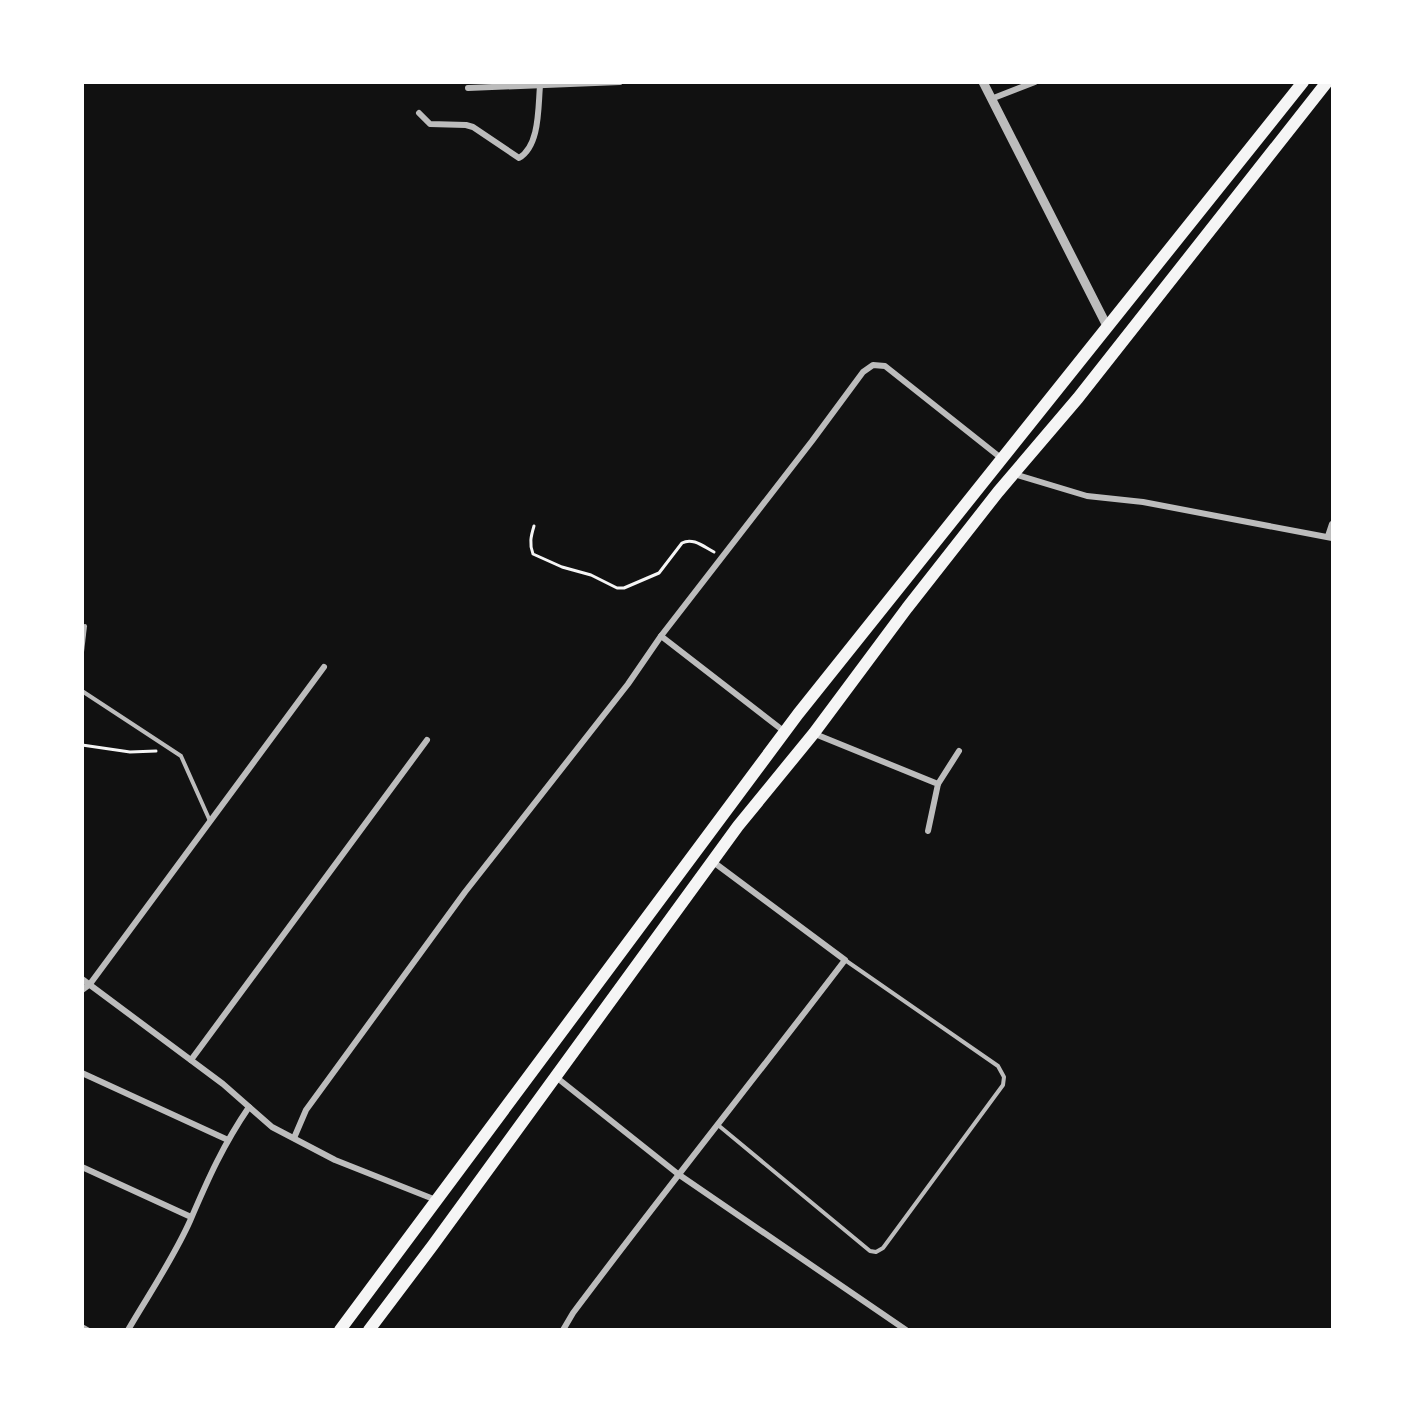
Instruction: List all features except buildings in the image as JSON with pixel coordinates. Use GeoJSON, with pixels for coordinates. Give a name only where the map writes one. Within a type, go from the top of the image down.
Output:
{"type":"FeatureCollection","features":[{"type":"Feature","properties":{"kind":"highway"},"geometry":{"type":"LineString","coordinates":[[340,1329],[784,732],[1303,82]]}},
{"type":"Feature","properties":{"kind":"highway"},"geometry":{"type":"LineString","coordinates":[[369,1329],[738,826],[814,733],[907,608],[1078,398],[1327,82]]}},
{"type":"Feature","properties":{"kind":"street"},"geometry":{"type":"LineString","coordinates":[[468,88],[620,82]]}},
{"type":"Feature","properties":{"kind":"street"},"geometry":{"type":"LineString","coordinates":[[983,82],[1107,326]]}},
{"type":"Feature","properties":{"kind":"street"},"geometry":{"type":"LineString","coordinates":[[991,99],[1035,82]]}},
{"type":"Feature","properties":{"kind":"street"},"geometry":{"type":"LineString","coordinates":[[419,113],[430,124],[473,127],[514,157],[519,158],[534,137],[540,86]]}},
{"type":"Feature","properties":{"kind":"street"},"geometry":{"type":"LineString","coordinates":[[294,1138],[306,1110],[472,883],[628,684],[661,636],[724,557],[863,372],[873,365],[885,366],[1001,458]]}},
{"type":"Feature","properties":{"kind":"street"},"geometry":{"type":"LineString","coordinates":[[1014,474],[1088,496],[1143,502],[1330,537],[1332,524]]}},
{"type":"Feature","properties":{"kind":"street"},"geometry":{"type":"LineString","coordinates":[[661,636],[784,732]]}},
{"type":"Feature","properties":{"kind":"street"},"geometry":{"type":"LineString","coordinates":[[82,990],[90,984],[324,667]]}},
{"type":"Feature","properties":{"kind":"street"},"geometry":{"type":"LineString","coordinates":[[814,733],[938,784]]}},
{"type":"Feature","properties":{"kind":"street"},"geometry":{"type":"LineString","coordinates":[[191,1060],[427,740]]}},
{"type":"Feature","properties":{"kind":"street"},"geometry":{"type":"LineString","coordinates":[[928,831],[938,784],[959,751]]}},
{"type":"Feature","properties":{"kind":"street"},"geometry":{"type":"LineString","coordinates":[[563,1329],[678,1174],[845,960],[712,861]]}},
{"type":"Feature","properties":{"kind":"street"},"geometry":{"type":"LineString","coordinates":[[82,979],[191,1060],[272,1127],[335,1160],[436,1200]]}},
{"type":"Feature","properties":{"kind":"street"},"geometry":{"type":"LineString","coordinates":[[82,1073],[228,1140]]}},
{"type":"Feature","properties":{"kind":"street"},"geometry":{"type":"LineString","coordinates":[[556,1077],[678,1174],[906,1329]]}},
{"type":"Feature","properties":{"kind":"street"},"geometry":{"type":"LineString","coordinates":[[128,1329],[191,1217],[212,1169],[249,1107]]}},
{"type":"Feature","properties":{"kind":"street"},"geometry":{"type":"LineString","coordinates":[[82,1167],[191,1217]]}},
{"type":"Feature","properties":{"kind":"lane"},"geometry":{"type":"LineString","coordinates":[[82,652],[85,626]]}},
{"type":"Feature","properties":{"kind":"lane"},"geometry":{"type":"LineString","coordinates":[[82,691],[181,756],[210,822]]}},
{"type":"Feature","properties":{"kind":"lane"},"geometry":{"type":"LineString","coordinates":[[718,1125],[870,1251],[876,1252],[883,1248],[1003,1085],[1004,1077],[998,1066],[845,960]]}},
{"type":"Feature","properties":{"kind":"lane"},"geometry":{"type":"LineString","coordinates":[[82,1326],[89,1329]]}},
{"type":"Feature","properties":{"kind":"path"},"geometry":{"type":"LineString","coordinates":[[534,526],[530,547],[533,554],[562,567],[591,575],[617,588],[624,588],[659,573],[686,541],[691,540],[724,557]]}},
{"type":"Feature","properties":{"kind":"path"},"geometry":{"type":"LineString","coordinates":[[82,745],[130,752],[172,750]]}}]}
